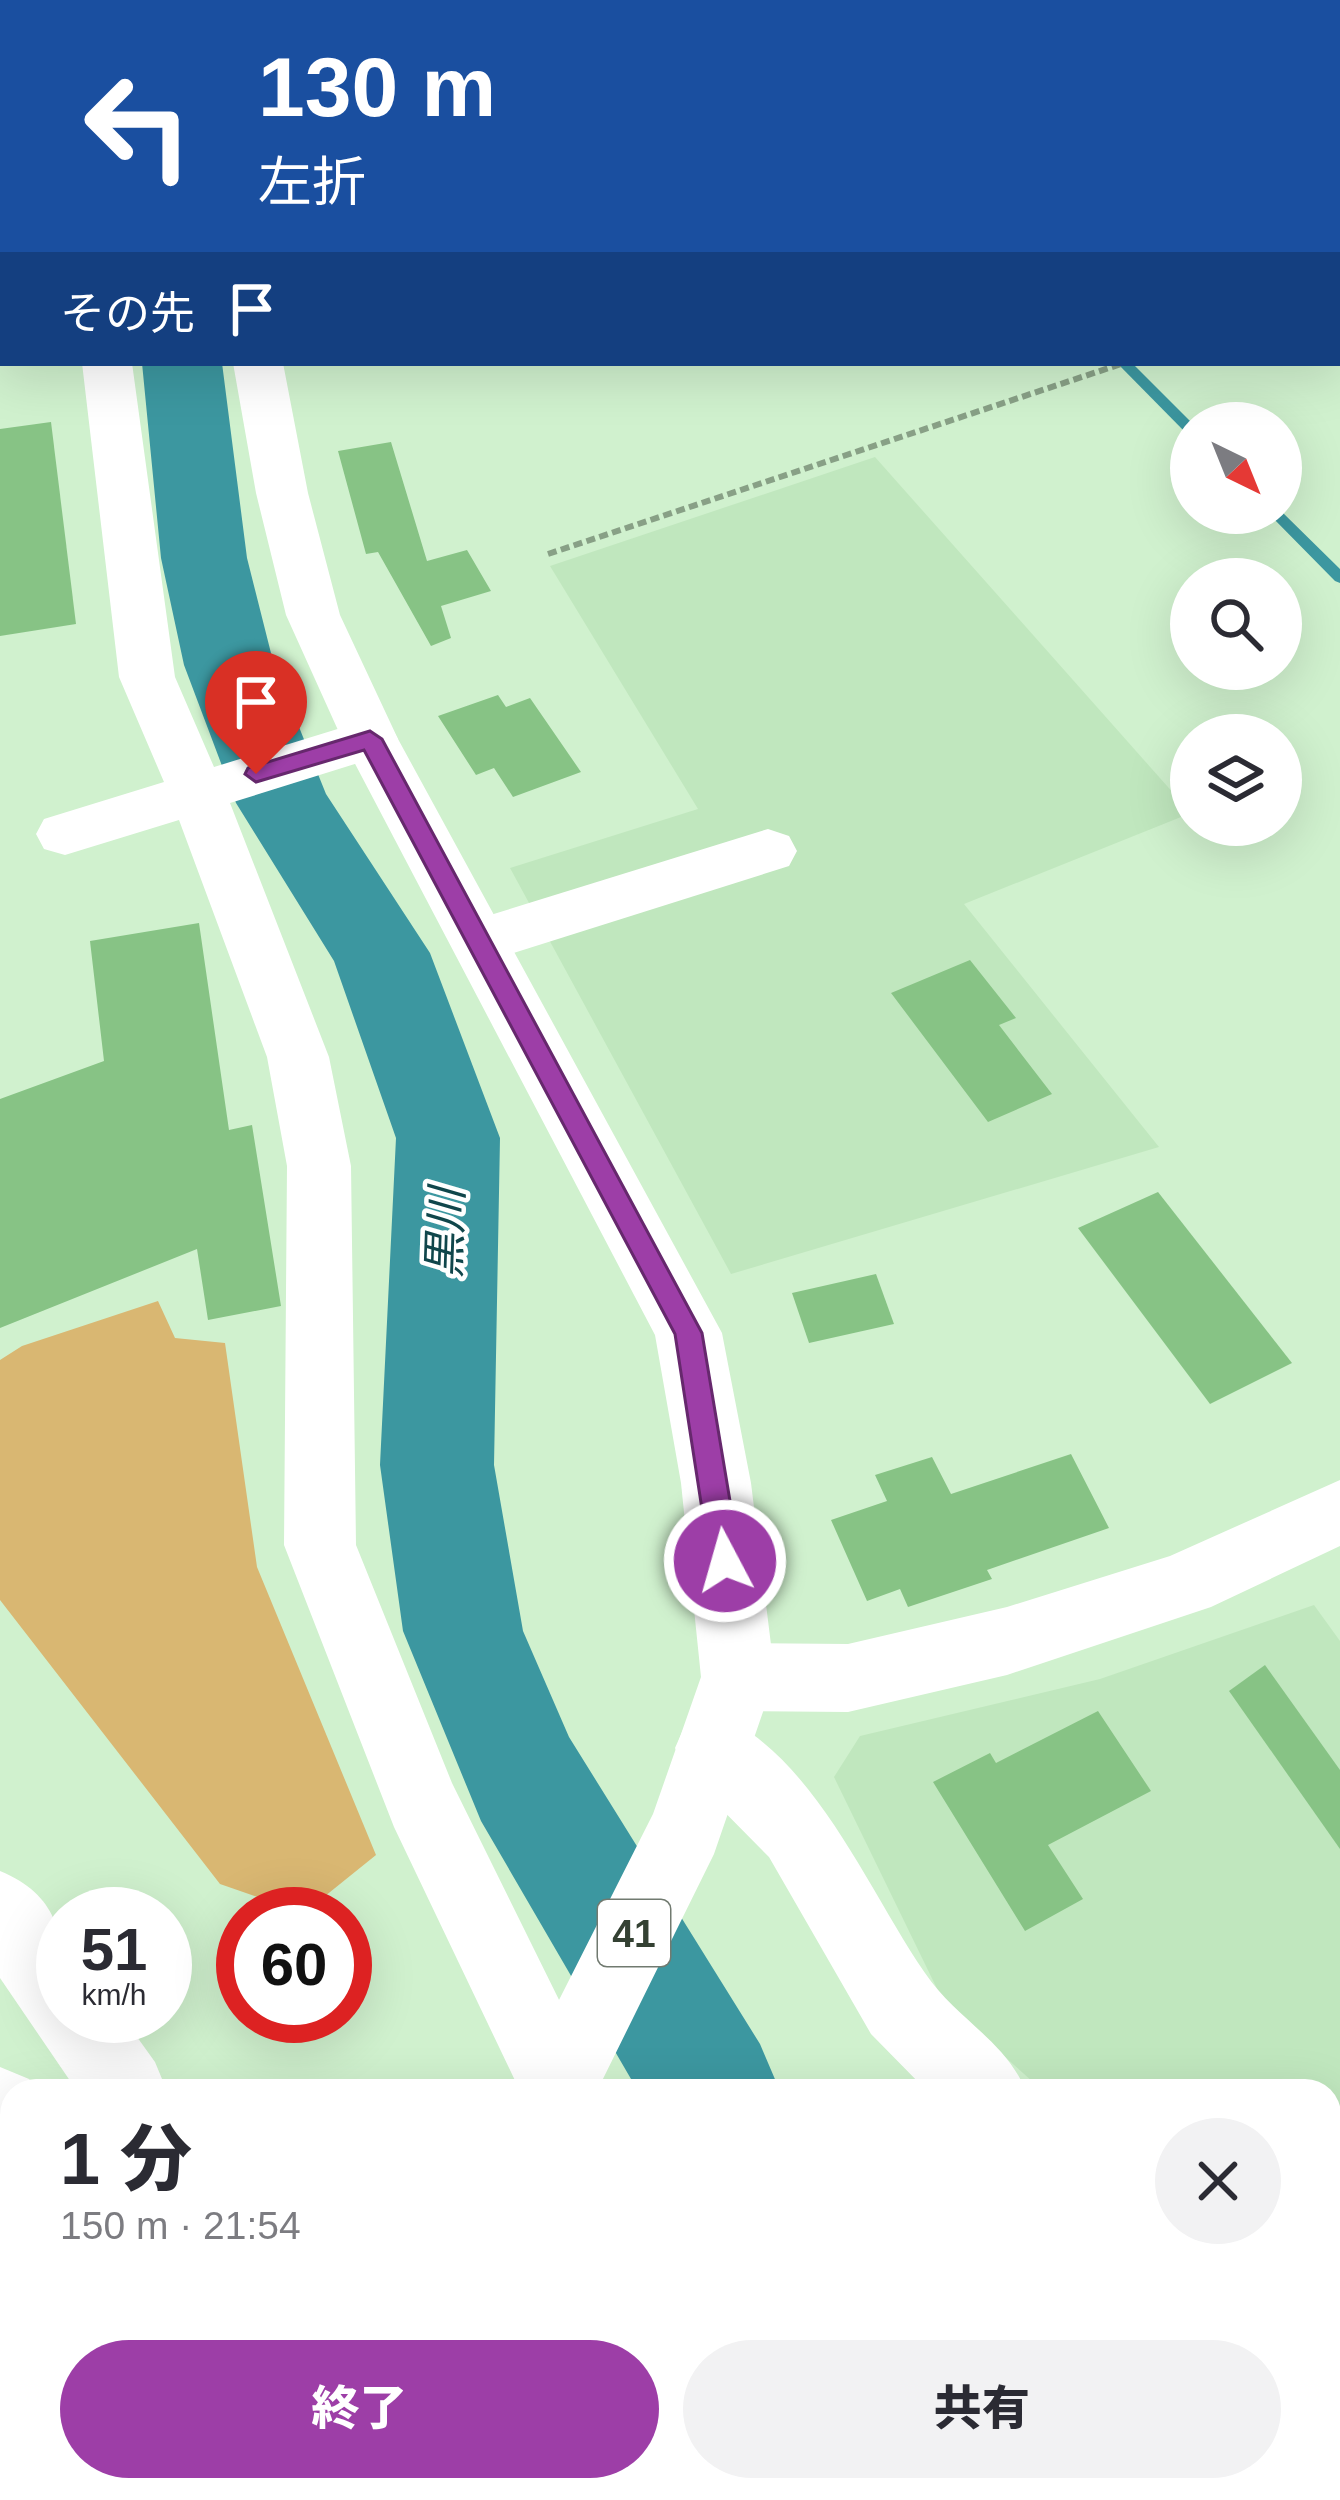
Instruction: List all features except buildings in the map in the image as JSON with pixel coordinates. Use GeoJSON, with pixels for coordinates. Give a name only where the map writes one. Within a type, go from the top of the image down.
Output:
{"type":"FeatureCollection","features":[{"type":"Feature","properties":{"kind":"main road"},"geometry":{"type":"LineString","coordinates":[[107,366],[147,677],[210,788],[298,1057],[320,1166],[320,1545],[421,1801],[564,2076]]}},
{"type":"Feature","properties":{"kind":"main road","name":"41"},"geometry":{"type":"LineString","coordinates":[[259,366],[282,493],[348,746],[478,940],[688,1333],[716,1483],[726,1713],[687,1828],[564,2076]]}},
{"type":"Feature","properties":{"kind":"main road"},"geometry":{"type":"LineString","coordinates":[[65,834],[348,746]]}},
{"type":"Feature","properties":{"kind":"main road"},"geometry":{"type":"LineString","coordinates":[[478,940],[768,851]]}},
{"type":"Feature","properties":{"kind":"main road"},"geometry":{"type":"LineString","coordinates":[[974,2079],[899,2006],[726,1713],[848,1678],[1007,1641],[1184,1584],[1340,1512]]}},
{"type":"Feature","properties":{"kind":"main road"},"geometry":{"type":"LineString","coordinates":[[0,1910],[36,1961]]}},
{"type":"Feature","properties":{"kind":"main road"},"geometry":{"type":"LineString","coordinates":[[93,2043],[119,2079]]}},
{"type":"Feature","properties":{"kind":"path"},"geometry":{"type":"LineString","coordinates":[[548,554],[1115,366]]}},
{"type":"Feature","properties":{"kind":"shaded area"},"geometry":{"type":"Polygon","coordinates":[[[875,457],[1170,789],[1170,821],[964,904],[1159,1147],[731,1274],[510,868],[698,809],[550,566],[875,457]]]}},
{"type":"Feature","properties":{"kind":"shaded area"},"geometry":{"type":"Polygon","coordinates":[[[158,1301],[175,1338],[225,1343],[257,1567],[376,1855],[336,1887],[220,1884],[0,1600],[0,1360],[22,1346],[158,1301]]]}},
{"type":"Feature","properties":{"kind":"shaded area"},"geometry":{"type":"Polygon","coordinates":[[[1314,1605],[1340,1641],[1340,2079],[1030,2079],[943,2001],[834,1777],[860,1736],[1100,1679],[1314,1605]]]}},
{"type":"Feature","properties":{"kind":"waterway","name":"黒川"},"geometry":{"type":"LineString","coordinates":[[182,366],[204,558],[229,665],[283,803],[381,953],[448,1138],[437,1465],[463,1631],[525,1779],[706,2079]]}},
{"type":"Feature","properties":{"kind":"waterway"},"geometry":{"type":"LineString","coordinates":[[1127,366],[1170,409]]}},
{"type":"Feature","properties":{"kind":"waterway"},"geometry":{"type":"LineString","coordinates":[[1296,534],[1340,578]]}},
{"type":"Feature","properties":{"kind":"route"},"geometry":{"type":"LineString","coordinates":[[256,774],[370,739],[688,1333],[716,1483],[725,1561]]}}]}
